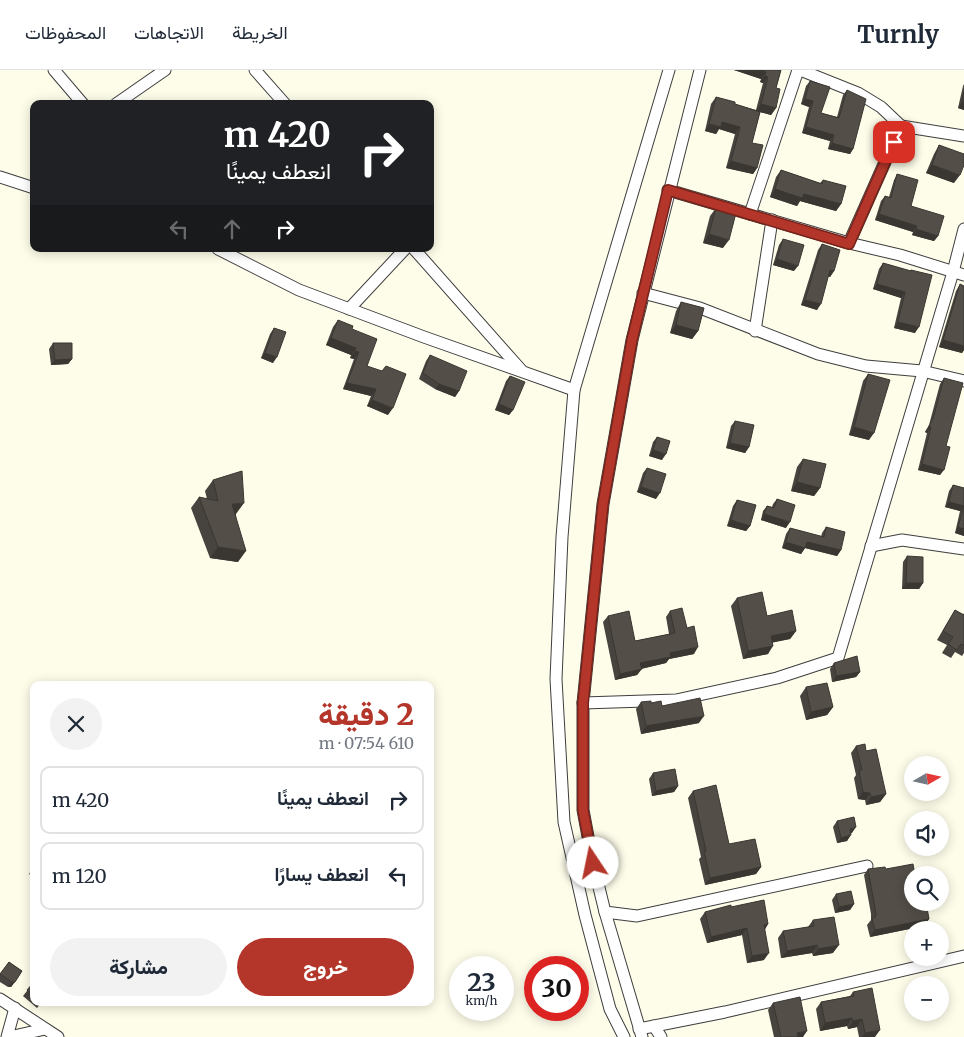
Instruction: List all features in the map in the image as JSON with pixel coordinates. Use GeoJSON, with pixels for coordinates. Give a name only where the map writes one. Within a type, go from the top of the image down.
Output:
{"type":"FeatureCollection","features":[{"type":"Feature","properties":{"kind":"street"},"geometry":{"type":"LineString","coordinates":[[54,70],[80,100]]}},
{"type":"Feature","properties":{"kind":"street"},"geometry":{"type":"LineString","coordinates":[[122,100],[166,70]]}},
{"type":"Feature","properties":{"kind":"street"},"geometry":{"type":"LineString","coordinates":[[255,70],[281,100]]}},
{"type":"Feature","properties":{"kind":"street"},"geometry":{"type":"LineString","coordinates":[[624,1037],[610,1009],[585,915],[564,822],[556,679],[562,537],[574,390],[669,70]]}},
{"type":"Feature","properties":{"kind":"street"},"geometry":{"type":"LineString","coordinates":[[700,70],[668,190],[632,340],[603,504],[583,703],[583,810],[605,912],[641,1033],[654,1026],[724,1012],[964,956]]}},
{"type":"Feature","properties":{"kind":"street"},"geometry":{"type":"LineString","coordinates":[[750,214],[799,70],[858,93],[881,107],[901,126],[964,136]]}},
{"type":"Feature","properties":{"kind":"street"},"geometry":{"type":"LineString","coordinates":[[849,244],[901,126]]}},
{"type":"Feature","properties":{"kind":"street"},"geometry":{"type":"LineString","coordinates":[[0,177],[30,187]]}},
{"type":"Feature","properties":{"kind":"street"},"geometry":{"type":"LineString","coordinates":[[668,190],[849,244],[900,255],[958,274]]}},
{"type":"Feature","properties":{"kind":"street"},"geometry":{"type":"LineString","coordinates":[[755,331],[772,220]]}},
{"type":"Feature","properties":{"kind":"street"},"geometry":{"type":"LineString","coordinates":[[583,703],[676,700],[777,678],[838,658],[922,371],[958,274],[964,229]]}},
{"type":"Feature","properties":{"kind":"street"},"geometry":{"type":"LineString","coordinates":[[221,252],[299,290],[574,390]]}},
{"type":"Feature","properties":{"kind":"street"},"geometry":{"type":"LineString","coordinates":[[349,309],[402,252]]}},
{"type":"Feature","properties":{"kind":"street"},"geometry":{"type":"LineString","coordinates":[[417,252],[524,372]]}},
{"type":"Feature","properties":{"kind":"street"},"geometry":{"type":"LineString","coordinates":[[643,293],[700,308],[818,354],[866,366],[922,371],[964,382]]}},
{"type":"Feature","properties":{"kind":"street"},"geometry":{"type":"LineString","coordinates":[[871,546],[902,540],[964,549]]}},
{"type":"Feature","properties":{"kind":"street"},"geometry":{"type":"LineString","coordinates":[[605,912],[637,916],[867,866]]}},
{"type":"Feature","properties":{"kind":"street"},"geometry":{"type":"LineString","coordinates":[[0,999],[58,1037]]}},
{"type":"Feature","properties":{"kind":"street"},"geometry":{"type":"LineString","coordinates":[[15,1008],[8,1037],[45,1028]]}},
{"type":"Feature","properties":{"kind":"street"},"geometry":{"type":"LineString","coordinates":[[654,1026],[661,1037]]}},
{"type":"Feature","properties":{"kind":"building"},"geometry":{"type":"Polygon","coordinates":[[[759,70],[781,70],[776,88],[780,89],[776,108],[761,104],[768,77],[765,76],[766,72],[759,70]]]}},
{"type":"Feature","properties":{"kind":"building"},"geometry":{"type":"Polygon","coordinates":[[[810,81],[830,87],[821,113],[839,118],[847,90],[866,99],[853,149],[832,143],[834,135],[806,127],[813,101],[805,99],[810,81]]]}},
{"type":"Feature","properties":{"kind":"building"},"geometry":{"type":"Polygon","coordinates":[[[716,97],[760,112],[752,143],[763,145],[757,168],[731,161],[740,127],[722,122],[721,127],[709,124],[716,97]]]}},
{"type":"Feature","properties":{"kind":"building"},"geometry":{"type":"Polygon","coordinates":[[[939,145],[964,154],[964,165],[960,175],[932,165],[939,145]]]}},
{"type":"Feature","properties":{"kind":"building"},"geometry":{"type":"Polygon","coordinates":[[[781,170],[822,184],[823,180],[846,186],[841,204],[804,194],[802,198],[775,189],[781,170]]]}},
{"type":"Feature","properties":{"kind":"building"},"geometry":{"type":"Polygon","coordinates":[[[897,174],[918,180],[911,206],[944,216],[938,236],[916,229],[917,226],[879,214],[885,196],[891,198],[897,174]]]}},
{"type":"Feature","properties":{"kind":"building"},"geometry":{"type":"Polygon","coordinates":[[[716,208],[736,213],[729,240],[709,234],[716,208]]]}},
{"type":"Feature","properties":{"kind":"building"},"geometry":{"type":"Polygon","coordinates":[[[783,239],[804,245],[798,266],[777,259],[783,239]]]}},
{"type":"Feature","properties":{"kind":"building"},"geometry":{"type":"Polygon","coordinates":[[[822,244],[840,250],[834,271],[830,270],[821,304],[805,300],[822,244]]]}},
{"type":"Feature","properties":{"kind":"building"},"geometry":{"type":"Polygon","coordinates":[[[883,263],[932,275],[919,327],[898,322],[905,292],[877,284],[883,263]]]}},
{"type":"Feature","properties":{"kind":"building"},"geometry":{"type":"Polygon","coordinates":[[[960,284],[964,286],[964,346],[943,340],[960,284]]]}},
{"type":"Feature","properties":{"kind":"building"},"geometry":{"type":"Polygon","coordinates":[[[681,302],[704,308],[698,331],[676,325],[681,302]]]}},
{"type":"Feature","properties":{"kind":"building"},"geometry":{"type":"Polygon","coordinates":[[[338,320],[353,326],[352,329],[377,339],[367,366],[382,371],[386,366],[406,374],[393,408],[372,400],[376,389],[347,383],[359,352],[355,351],[356,348],[331,338],[338,320]]]}},
{"type":"Feature","properties":{"kind":"building"},"geometry":{"type":"Polygon","coordinates":[[[274,328],[286,332],[277,357],[265,353],[274,328]]]}},
{"type":"Feature","properties":{"kind":"building"},"geometry":{"type":"Polygon","coordinates":[[[53,343],[72,343],[72,359],[55,360],[53,343]]]}},
{"type":"Feature","properties":{"kind":"building"},"geometry":{"type":"Polygon","coordinates":[[[430,355],[467,371],[459,391],[439,384],[423,373],[430,355]]]}},
{"type":"Feature","properties":{"kind":"building"},"geometry":{"type":"Polygon","coordinates":[[[868,374],[890,380],[874,433],[854,427],[868,374]]]}},
{"type":"Feature","properties":{"kind":"building"},"geometry":{"type":"Polygon","coordinates":[[[510,376],[525,382],[513,410],[499,404],[510,376]]]}},
{"type":"Feature","properties":{"kind":"building"},"geometry":{"type":"Polygon","coordinates":[[[944,378],[963,383],[946,446],[950,447],[944,470],[922,464],[931,427],[929,426],[933,419],[944,378]]]}},
{"type":"Feature","properties":{"kind":"building"},"geometry":{"type":"Polygon","coordinates":[[[735,421],[754,425],[749,447],[730,443],[735,421]]]}},
{"type":"Feature","properties":{"kind":"building"},"geometry":{"type":"Polygon","coordinates":[[[657,437],[670,441],[666,454],[653,450],[657,437]]]}},
{"type":"Feature","properties":{"kind":"building"},"geometry":{"type":"Polygon","coordinates":[[[803,459],[826,464],[820,488],[797,482],[803,459]]]}},
{"type":"Feature","properties":{"kind":"building"},"geometry":{"type":"Polygon","coordinates":[[[647,468],[666,474],[660,493],[641,487],[647,468]]]}},
{"type":"Feature","properties":{"kind":"building"},"geometry":{"type":"Polygon","coordinates":[[[242,471],[244,503],[232,504],[246,551],[218,547],[199,497],[218,501],[213,480],[242,471]]]}},
{"type":"Feature","properties":{"kind":"building"},"geometry":{"type":"Polygon","coordinates":[[[953,485],[964,488],[964,506],[949,502],[953,485]]]}},
{"type":"Feature","properties":{"kind":"building"},"geometry":{"type":"Polygon","coordinates":[[[777,499],[795,505],[790,522],[764,514],[767,506],[774,508],[777,499]]]}},
{"type":"Feature","properties":{"kind":"building"},"geometry":{"type":"Polygon","coordinates":[[[737,500],[756,505],[750,526],[731,520],[737,500]]]}},
{"type":"Feature","properties":{"kind":"building"},"geometry":{"type":"Polygon","coordinates":[[[964,506],[964,529],[958,527],[964,506]]]}},
{"type":"Feature","properties":{"kind":"building"},"geometry":{"type":"Polygon","coordinates":[[[826,527],[845,532],[841,550],[807,542],[805,548],[786,542],[790,528],[824,537],[826,527]]]}},
{"type":"Feature","properties":{"kind":"building"},"geometry":{"type":"Polygon","coordinates":[[[907,556],[923,557],[923,583],[906,583],[907,556]]]}},
{"type":"Feature","properties":{"kind":"building"},"geometry":{"type":"Polygon","coordinates":[[[762,592],[767,616],[792,610],[796,631],[771,636],[773,646],[748,651],[737,598],[762,592]]]}},
{"type":"Feature","properties":{"kind":"building"},"geometry":{"type":"Polygon","coordinates":[[[682,608],[687,628],[694,626],[698,647],[670,653],[671,657],[640,663],[642,669],[620,674],[608,616],[629,611],[635,641],[675,633],[670,611],[682,608]]]}},
{"type":"Feature","properties":{"kind":"building"},"geometry":{"type":"Polygon","coordinates":[[[955,610],[964,615],[964,646],[961,644],[957,650],[948,644],[953,637],[943,631],[955,610]]]}},
{"type":"Feature","properties":{"kind":"building"},"geometry":{"type":"Polygon","coordinates":[[[857,656],[860,672],[836,676],[834,663],[857,656]]]}},
{"type":"Feature","properties":{"kind":"building"},"geometry":{"type":"Polygon","coordinates":[[[827,683],[833,707],[811,712],[806,687],[827,683]]]}},
{"type":"Feature","properties":{"kind":"building"},"geometry":{"type":"Polygon","coordinates":[[[700,698],[704,716],[646,726],[641,702],[661,701],[662,706],[700,698]]]}},
{"type":"Feature","properties":{"kind":"building"},"geometry":{"type":"Polygon","coordinates":[[[865,744],[866,751],[876,749],[886,794],[871,797],[870,793],[863,792],[859,770],[862,770],[856,746],[865,744]]]}},
{"type":"Feature","properties":{"kind":"building"},"geometry":{"type":"Polygon","coordinates":[[[675,769],[678,786],[656,791],[653,773],[675,769]]]}},
{"type":"Feature","properties":{"kind":"building"},"geometry":{"type":"Polygon","coordinates":[[[716,785],[729,844],[755,839],[761,867],[710,878],[693,791],[716,785]]]}},
{"type":"Feature","properties":{"kind":"building"},"geometry":{"type":"Polygon","coordinates":[[[854,817],[856,827],[850,829],[851,835],[841,838],[837,821],[854,817]]]}},
{"type":"Feature","properties":{"kind":"building"},"geometry":{"type":"Polygon","coordinates":[[[913,864],[913,866],[904,866],[904,911],[928,911],[929,919],[904,921],[904,924],[875,930],[872,919],[876,916],[868,869],[885,867],[886,869],[913,864]]]}},
{"type":"Feature","properties":{"kind":"building"},"geometry":{"type":"Polygon","coordinates":[[[851,891],[854,904],[839,907],[836,894],[851,891]]]}},
{"type":"Feature","properties":{"kind":"building"},"geometry":{"type":"Polygon","coordinates":[[[764,900],[768,924],[764,925],[769,953],[752,956],[747,928],[711,937],[705,912],[731,905],[731,907],[764,900]]]}},
{"type":"Feature","properties":{"kind":"building"},"geometry":{"type":"Polygon","coordinates":[[[834,917],[839,945],[818,949],[817,945],[787,951],[783,931],[814,926],[813,920],[834,917]]]}},
{"type":"Feature","properties":{"kind":"building"},"geometry":{"type":"Polygon","coordinates":[[[9,962],[22,971],[15,982],[0,974],[9,962]]]}},
{"type":"Feature","properties":{"kind":"building"},"geometry":{"type":"Polygon","coordinates":[[[872,988],[880,1030],[865,1033],[862,1019],[853,1021],[852,1018],[825,1023],[821,1002],[854,996],[853,992],[872,988]]]}},
{"type":"Feature","properties":{"kind":"building"},"geometry":{"type":"Polygon","coordinates":[[[800,997],[807,1031],[797,1033],[798,1037],[781,1037],[773,1003],[800,997]]]}},
{"type":"Feature","properties":{"kind":"route"},"geometry":{"type":"LineString","coordinates":[[593,863],[583,810],[583,703],[603,504],[632,340],[668,190],[849,244],[894,142]]}}]}
